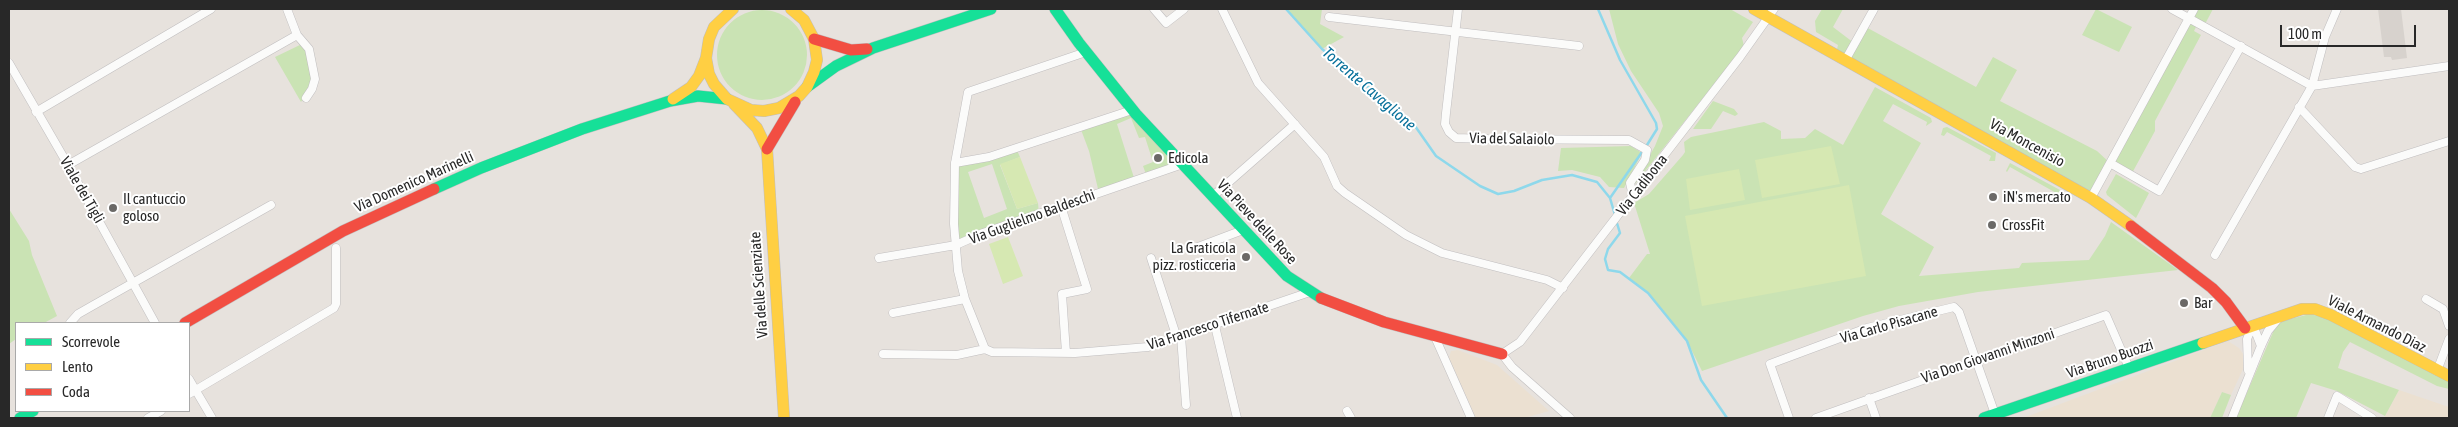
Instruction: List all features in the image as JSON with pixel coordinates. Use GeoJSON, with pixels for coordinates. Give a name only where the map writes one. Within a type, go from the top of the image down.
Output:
{"type":"FeatureCollection","features":[{"type":"Feature","properties":{"kind":"main road"},"geometry":{"type":"LineString","coordinates":[[670,101],[691,86],[700,76],[706,58],[709,39],[714,27],[733,9]]}},
{"type":"Feature","properties":{"kind":"main road"},"geometry":{"type":"LineString","coordinates":[[791,9],[804,20],[814,39],[817,60],[814,72],[807,86]]}},
{"type":"Feature","properties":{"kind":"main road"},"geometry":{"type":"LineString","coordinates":[[807,86],[836,66],[874,48],[991,9]]}},
{"type":"Feature","properties":{"kind":"main road","name":"Via Pieve delle Rose"},"geometry":{"type":"LineString","coordinates":[[1055,9],[1132,110],[1286,276],[1310,292],[1384,322],[1502,354]]}},
{"type":"Feature","properties":{"kind":"main road","name":"Via Moncenisio"},"geometry":{"type":"LineString","coordinates":[[1754,9],[1772,13],[1846,59],[2092,198],[2146,236],[2212,288],[2249,327]]}},
{"type":"Feature","properties":{"kind":"main road"},"geometry":{"type":"LineString","coordinates":[[814,39],[851,50],[874,48]]}},
{"type":"Feature","properties":{"kind":"main road","name":"Via delle Scienziate"},"geometry":{"type":"LineString","coordinates":[[706,58],[714,84],[757,128],[768,149]]}},
{"type":"Feature","properties":{"kind":"main road","name":"Via delle Scienziate"},"geometry":{"type":"LineString","coordinates":[[784,418],[769,201],[768,149],[774,134],[807,86]]}},
{"type":"Feature","properties":{"kind":"main road"},"geometry":{"type":"LineString","coordinates":[[670,101],[698,96],[731,101],[751,110],[764,111],[779,108],[799,96]]}},
{"type":"Feature","properties":{"kind":"main road","name":"Via Domenico Marinelli"},"geometry":{"type":"LineString","coordinates":[[187,322],[344,231],[422,194],[582,129],[670,101]]}},
{"type":"Feature","properties":{"kind":"main road","name":"Viale Armando Diaz"},"geometry":{"type":"LineString","coordinates":[[2249,327],[2282,315],[2309,309],[2331,315],[2449,376]]}},
{"type":"Feature","properties":{"kind":"main road","name":"Via Bruno Buozzi"},"geometry":{"type":"LineString","coordinates":[[1990,416],[2249,327]]}},
{"type":"Feature","properties":{"kind":"main road"},"geometry":{"type":"LineString","coordinates":[[20,418],[31,412]]}},
{"type":"Feature","properties":{"kind":"street"},"geometry":{"type":"LineString","coordinates":[[36,112],[211,9]]}},
{"type":"Feature","properties":{"kind":"street"},"geometry":{"type":"LineString","coordinates":[[1154,9],[1166,23],[1184,9]]}},
{"type":"Feature","properties":{"kind":"street"},"geometry":{"type":"LineString","coordinates":[[1222,9],[1258,83],[1324,157],[1338,186],[1406,235],[1442,253],[1547,280],[1563,288]]}},
{"type":"Feature","properties":{"kind":"street","name":"Via del Salaiolo"},"geometry":{"type":"LineString","coordinates":[[1458,9],[1445,124],[1449,132],[1456,138],[1629,140],[1647,150],[1644,160],[1630,182],[1633,196]]}},
{"type":"Feature","properties":{"kind":"street"},"geometry":{"type":"LineString","coordinates":[[1846,59],[1874,9]]}},
{"type":"Feature","properties":{"kind":"street"},"geometry":{"type":"LineString","coordinates":[[2172,9],[2312,86],[2449,66]]}},
{"type":"Feature","properties":{"kind":"street"},"geometry":{"type":"LineString","coordinates":[[2092,198],[2194,9]]}},
{"type":"Feature","properties":{"kind":"street"},"geometry":{"type":"LineString","coordinates":[[2215,255],[2312,86],[2325,37],[2337,9]]}},
{"type":"Feature","properties":{"kind":"street"},"geometry":{"type":"LineString","coordinates":[[289,12],[297,34],[309,49],[315,79],[312,89],[306,98]]}},
{"type":"Feature","properties":{"kind":"street","name":"Via Cadibona"},"geometry":{"type":"LineString","coordinates":[[1502,354],[1520,342],[1563,288],[1772,13]]}},
{"type":"Feature","properties":{"kind":"street"},"geometry":{"type":"LineString","coordinates":[[1329,17],[1579,46]]}},
{"type":"Feature","properties":{"kind":"street"},"geometry":{"type":"LineString","coordinates":[[68,165],[297,34]]}},
{"type":"Feature","properties":{"kind":"street"},"geometry":{"type":"LineString","coordinates":[[2110,163],[2159,191],[2241,46]]}},
{"type":"Feature","properties":{"kind":"street"},"geometry":{"type":"LineString","coordinates":[[985,349],[965,300],[958,271],[956,246],[955,163],[968,92],[1086,52]]}},
{"type":"Feature","properties":{"kind":"street","name":"Viale dei Tigli"},"geometry":{"type":"LineString","coordinates":[[9,64],[68,165],[154,320]]}},
{"type":"Feature","properties":{"kind":"street"},"geometry":{"type":"LineString","coordinates":[[2299,107],[2355,167],[2362,169],[2449,141]]}},
{"type":"Feature","properties":{"kind":"street"},"geometry":{"type":"LineString","coordinates":[[955,163],[989,157],[1132,110]]}},
{"type":"Feature","properties":{"kind":"street"},"geometry":{"type":"LineString","coordinates":[[1213,196],[1295,124]]}},
{"type":"Feature","properties":{"kind":"street","name":"Via Guglielmo Baldeschi"},"geometry":{"type":"LineString","coordinates":[[879,258],[956,246],[983,233],[1183,164]]}},
{"type":"Feature","properties":{"kind":"street"},"geometry":{"type":"LineString","coordinates":[[71,322],[78,314],[271,205]]}},
{"type":"Feature","properties":{"kind":"street"},"geometry":{"type":"LineString","coordinates":[[1061,206],[1087,290],[1062,294],[1066,353]]}},
{"type":"Feature","properties":{"kind":"street"},"geometry":{"type":"LineString","coordinates":[[1190,250],[1243,230]]}},
{"type":"Feature","properties":{"kind":"street"},"geometry":{"type":"LineString","coordinates":[[212,418],[192,392],[334,308],[336,304],[336,248]]}},
{"type":"Feature","properties":{"kind":"street"},"geometry":{"type":"LineString","coordinates":[[1151,258],[1179,337],[1186,405]]}},
{"type":"Feature","properties":{"kind":"street","name":"Via Francesco Tifernate"},"geometry":{"type":"LineString","coordinates":[[883,354],[957,355],[985,349],[992,352],[1066,353],[1148,347],[1215,326],[1310,292]]}},
{"type":"Feature","properties":{"kind":"street"},"geometry":{"type":"LineString","coordinates":[[893,313],[965,300]]}},
{"type":"Feature","properties":{"kind":"street"},"geometry":{"type":"LineString","coordinates":[[2426,300],[2443,309],[2449,326]]}},
{"type":"Feature","properties":{"kind":"street","name":"Via Carlo Pisacane"},"geometry":{"type":"LineString","coordinates":[[1789,418],[1770,364],[1867,328],[1954,307],[1959,312],[1976,360],[1990,416]]}},
{"type":"Feature","properties":{"kind":"street","name":"Via Don Giovanni Minzoni"},"geometry":{"type":"LineString","coordinates":[[1816,418],[2106,315],[2129,368]]}},
{"type":"Feature","properties":{"kind":"street"},"geometry":{"type":"LineString","coordinates":[[2232,418],[2268,331],[2282,315]]}},
{"type":"Feature","properties":{"kind":"street"},"geometry":{"type":"LineString","coordinates":[[1215,326],[1237,418]]}},
{"type":"Feature","properties":{"kind":"street"},"geometry":{"type":"LineString","coordinates":[[2247,379],[2249,362],[2246,345],[2249,327]]}},
{"type":"Feature","properties":{"kind":"street"},"geometry":{"type":"LineString","coordinates":[[2249,327],[2261,346]]}},
{"type":"Feature","properties":{"kind":"street"},"geometry":{"type":"LineString","coordinates":[[2234,332],[2240,336],[2246,345]]}},
{"type":"Feature","properties":{"kind":"street"},"geometry":{"type":"LineString","coordinates":[[1435,336],[1471,418]]}},
{"type":"Feature","properties":{"kind":"street","name":"Viale Armando Diaz"},"geometry":{"type":"LineString","coordinates":[[2437,371],[2449,339]]}},
{"type":"Feature","properties":{"kind":"street"},"geometry":{"type":"LineString","coordinates":[[1502,354],[1512,367],[1570,418]]}},
{"type":"Feature","properties":{"kind":"street"},"geometry":{"type":"LineString","coordinates":[[2328,418],[2337,396],[2372,418]]}},
{"type":"Feature","properties":{"kind":"street"},"geometry":{"type":"LineString","coordinates":[[1869,398],[1876,418]]}},
{"type":"Feature","properties":{"kind":"street"},"geometry":{"type":"LineString","coordinates":[[148,418],[159,412]]}},
{"type":"Feature","properties":{"kind":"shaded area"},"geometry":{"type":"Polygon","coordinates":[[[2378,9],[2401,9],[2407,58],[2392,60],[2391,57],[2384,57],[2378,9]]]}},
{"type":"Feature","properties":{"kind":"shaded area"},"geometry":{"type":"Polygon","coordinates":[[[2228,341],[2239,348],[2243,354],[2243,369],[2231,395],[2222,392],[2210,418],[2023,418],[2228,341]]]}},
{"type":"Feature","properties":{"kind":"shaded area"},"geometry":{"type":"Polygon","coordinates":[[[1458,350],[1497,365],[1549,411],[1524,418],[1476,418],[1449,358],[1451,351],[1458,350]]]}},
{"type":"Feature","properties":{"kind":"shaded area"},"geometry":{"type":"Polygon","coordinates":[[[2399,390],[2449,407],[2449,418],[2384,418],[2399,390]]]}},
{"type":"Feature","properties":{"kind":"green space"},"geometry":{"type":"Polygon","coordinates":[[[1286,9],[1322,9],[1320,24],[1344,37],[1322,49],[1286,9]]]}},
{"type":"Feature","properties":{"kind":"green space"},"geometry":{"type":"Polygon","coordinates":[[[1609,9],[1730,9],[1753,22],[1742,38],[1744,46],[1635,184],[1663,126],[1659,113],[1631,71],[1618,44],[1609,9]]]}},
{"type":"Feature","properties":{"kind":"green space"},"geometry":{"type":"Polygon","coordinates":[[[1822,9],[1843,9],[1833,27],[1854,43],[1864,26],[1976,87],[1993,57],[2017,70],[2000,101],[2097,151],[2110,163],[2091,198],[1836,54],[1838,45],[1816,32],[1815,21],[1822,9]]]}},
{"type":"Feature","properties":{"kind":"green space"},"geometry":{"type":"Polygon","coordinates":[[[2096,9],[2132,27],[2119,52],[2082,35],[2096,9]]]}},
{"type":"Feature","properties":{"kind":"green space"},"geometry":{"type":"Polygon","coordinates":[[[2194,9],[2213,9],[2204,26],[2198,23],[2194,31],[2201,35],[2155,121],[2155,131],[2131,175],[2110,163],[2194,9]]]}},
{"type":"Feature","properties":{"kind":"green space"},"geometry":{"type":"Polygon","coordinates":[[[762,10],[779,13],[794,23],[804,38],[807,55],[804,72],[794,87],[779,97],[762,100],[745,97],[730,87],[720,72],[717,55],[720,38],[730,23],[745,13],[762,10]]]}},
{"type":"Feature","properties":{"kind":"green space"},"geometry":{"type":"Polygon","coordinates":[[[302,44],[308,53],[311,79],[310,88],[301,102],[275,57],[302,44]]]}},
{"type":"Feature","properties":{"kind":"green space"},"geometry":{"type":"Polygon","coordinates":[[[1875,87],[1931,118],[1932,122],[1926,126],[1927,122],[1893,104],[1883,121],[1921,143],[1881,214],[1934,247],[1919,276],[2019,268],[2022,263],[2089,260],[2105,236],[2111,222],[2178,270],[1978,292],[1899,306],[1863,316],[1702,371],[1687,341],[1648,293],[1629,278],[1647,254],[1650,254],[1634,203],[1649,194],[1683,155],[1685,152],[1684,142],[1691,137],[1764,122],[1781,131],[1781,139],[1805,138],[1815,129],[1843,145],[1875,87]]]}},
{"type":"Feature","properties":{"kind":"green space"},"geometry":{"type":"Polygon","coordinates":[[[1713,101],[1734,109],[1738,114],[1735,116],[1723,111],[1711,129],[1693,129],[1713,101]]]}},
{"type":"Feature","properties":{"kind":"green space"},"geometry":{"type":"Polygon","coordinates":[[[1132,110],[1183,164],[1147,177],[1143,166],[1153,162],[1145,137],[1139,138],[1131,118],[1117,124],[1135,181],[1099,193],[1089,151],[1080,127],[1132,110]]]}},
{"type":"Feature","properties":{"kind":"green space"},"geometry":{"type":"Polygon","coordinates":[[[1947,127],[1996,153],[1995,161],[1989,161],[1991,156],[1947,132],[1944,136],[1941,135],[1943,128],[1947,127]]]}},
{"type":"Feature","properties":{"kind":"green space"},"geometry":{"type":"Polygon","coordinates":[[[1631,146],[1642,153],[1624,188],[1609,187],[1600,177],[1572,170],[1558,171],[1561,148],[1631,146]]]}},
{"type":"Feature","properties":{"kind":"green space"},"geometry":{"type":"Polygon","coordinates":[[[1831,146],[1840,184],[1762,198],[1755,160],[1831,146]]]}},
{"type":"Feature","properties":{"kind":"green space"},"geometry":{"type":"Polygon","coordinates":[[[1016,148],[1020,157],[1000,165],[1017,209],[1038,203],[1039,214],[956,245],[955,163],[1016,148]],[[992,164],[968,172],[984,218],[1007,209],[992,164]]]}},
{"type":"Feature","properties":{"kind":"green space"},"geometry":{"type":"Polygon","coordinates":[[[1020,157],[1038,203],[1017,209],[1000,164],[1020,157]]]}},
{"type":"Feature","properties":{"kind":"green space"},"geometry":{"type":"Polygon","coordinates":[[[2010,163],[2060,190],[2058,194],[2010,167],[2007,172],[2010,163]]]}},
{"type":"Feature","properties":{"kind":"green space"},"geometry":{"type":"Polygon","coordinates":[[[1739,169],[1745,200],[1690,210],[1686,179],[1739,169]]]}},
{"type":"Feature","properties":{"kind":"green space"},"geometry":{"type":"Polygon","coordinates":[[[2116,174],[2149,193],[2136,218],[2107,195],[2106,192],[2116,174]]]}},
{"type":"Feature","properties":{"kind":"green space"},"geometry":{"type":"Polygon","coordinates":[[[1849,185],[1866,276],[1702,306],[1685,216],[1849,185]]]}},
{"type":"Feature","properties":{"kind":"green space"},"geometry":{"type":"Polygon","coordinates":[[[9,209],[29,241],[32,255],[57,316],[46,322],[15,322],[15,340],[9,344],[9,209]]]}},
{"type":"Feature","properties":{"kind":"green space"},"geometry":{"type":"Polygon","coordinates":[[[1008,237],[1023,276],[1003,284],[989,244],[1008,237]]]}},
{"type":"Feature","properties":{"kind":"green space"},"geometry":{"type":"Polygon","coordinates":[[[2310,314],[2330,319],[2449,380],[2449,389],[2437,386],[2350,342],[2343,352],[2338,368],[2399,390],[2385,416],[2337,391],[2311,383],[2296,418],[2236,418],[2279,322],[2310,314]]]}},
{"type":"Feature","properties":{"kind":"green space"},"geometry":{"type":"Polygon","coordinates":[[[2222,392],[2231,395],[2222,418],[2210,418],[2222,392]]]}},
{"type":"Feature","properties":{"kind":"waterway","name":"Torrente Cavaglione"},"geometry":{"type":"LineString","coordinates":[[1286,9],[1322,49],[1415,126],[1436,156],[1480,186],[1498,194],[1514,191],[1542,180],[1572,175],[1597,182],[1610,198],[1615,215]]}},
{"type":"Feature","properties":{"kind":"waterway"},"geometry":{"type":"LineString","coordinates":[[1598,9],[1620,60],[1656,123],[1657,129],[1647,145]]}},
{"type":"Feature","properties":{"kind":"waterway"},"geometry":{"type":"LineString","coordinates":[[1610,198],[1642,152]]}},
{"type":"Feature","properties":{"kind":"waterway","name":"Torrente Cavaglione"},"geometry":{"type":"LineString","coordinates":[[1616,220],[1620,233],[1608,249],[1605,259],[1608,270],[1620,272],[1648,293],[1687,341],[1701,380],[1727,418]]}},
{"type":"Feature","properties":{"kind":"traffic: fast"},"geometry":{"type":"LineString","coordinates":[[807,87],[836,66],[873,48],[991,9]]}},
{"type":"Feature","properties":{"kind":"traffic: fast"},"geometry":{"type":"LineString","coordinates":[[1055,9],[1079,43],[1136,114],[1287,276],[1321,298]]}},
{"type":"Feature","properties":{"kind":"traffic: fast"},"geometry":{"type":"LineString","coordinates":[[434,189],[481,168],[582,129],[670,101],[698,96],[727,99]]}},
{"type":"Feature","properties":{"kind":"traffic: fast"},"geometry":{"type":"LineString","coordinates":[[1984,418],[2203,343]]}},
{"type":"Feature","properties":{"kind":"traffic: fast"},"geometry":{"type":"LineString","coordinates":[[20,418],[31,412]]}},
{"type":"Feature","properties":{"kind":"traffic: slow"},"geometry":{"type":"LineString","coordinates":[[733,9],[714,27],[709,39],[706,58],[709,74],[714,84],[727,99],[751,110],[764,111],[779,108],[799,96],[807,87],[814,72],[817,60],[814,39],[804,20],[791,9]]}},
{"type":"Feature","properties":{"kind":"traffic: slow"},"geometry":{"type":"LineString","coordinates":[[1754,9],[2091,198],[2131,226]]}},
{"type":"Feature","properties":{"kind":"traffic: slow"},"geometry":{"type":"LineString","coordinates":[[673,99],[691,87],[699,76],[706,58]]}},
{"type":"Feature","properties":{"kind":"traffic: slow"},"geometry":{"type":"LineString","coordinates":[[734,104],[757,128],[767,149],[784,418]]}},
{"type":"Feature","properties":{"kind":"traffic: slow"},"geometry":{"type":"LineString","coordinates":[[2203,343],[2302,309],[2315,309],[2331,315],[2449,376]]}},
{"type":"Feature","properties":{"kind":"traffic: jam"},"geometry":{"type":"LineString","coordinates":[[814,39],[851,50],[867,49]]}},
{"type":"Feature","properties":{"kind":"traffic: jam"},"geometry":{"type":"LineString","coordinates":[[767,149],[795,102]]}},
{"type":"Feature","properties":{"kind":"traffic: jam"},"geometry":{"type":"LineString","coordinates":[[187,322],[343,231],[434,189]]}},
{"type":"Feature","properties":{"kind":"traffic: jam"},"geometry":{"type":"LineString","coordinates":[[2131,226],[2212,288],[2226,302],[2245,328]]}},
{"type":"Feature","properties":{"kind":"traffic: jam"},"geometry":{"type":"LineString","coordinates":[[1321,298],[1384,322],[1502,354]]}},
{"type":"Feature","properties":{"kind":"place","name":"Edicola"},"geometry":{"type":"Point","coordinates":[1158,158]}},
{"type":"Feature","properties":{"kind":"place","name":"iN's mercato"},"geometry":{"type":"Point","coordinates":[1993,197]}},
{"type":"Feature","properties":{"kind":"place","name":"Il cantuccio goloso"},"geometry":{"type":"Point","coordinates":[113,208]}},
{"type":"Feature","properties":{"kind":"place","name":"CrossFit"},"geometry":{"type":"Point","coordinates":[1992,225]}},
{"type":"Feature","properties":{"kind":"place","name":"La Graticola pizz. rosticceria"},"geometry":{"type":"Point","coordinates":[1246,257]}},
{"type":"Feature","properties":{"kind":"place","name":"Bar"},"geometry":{"type":"Point","coordinates":[2184,303]}}]}
